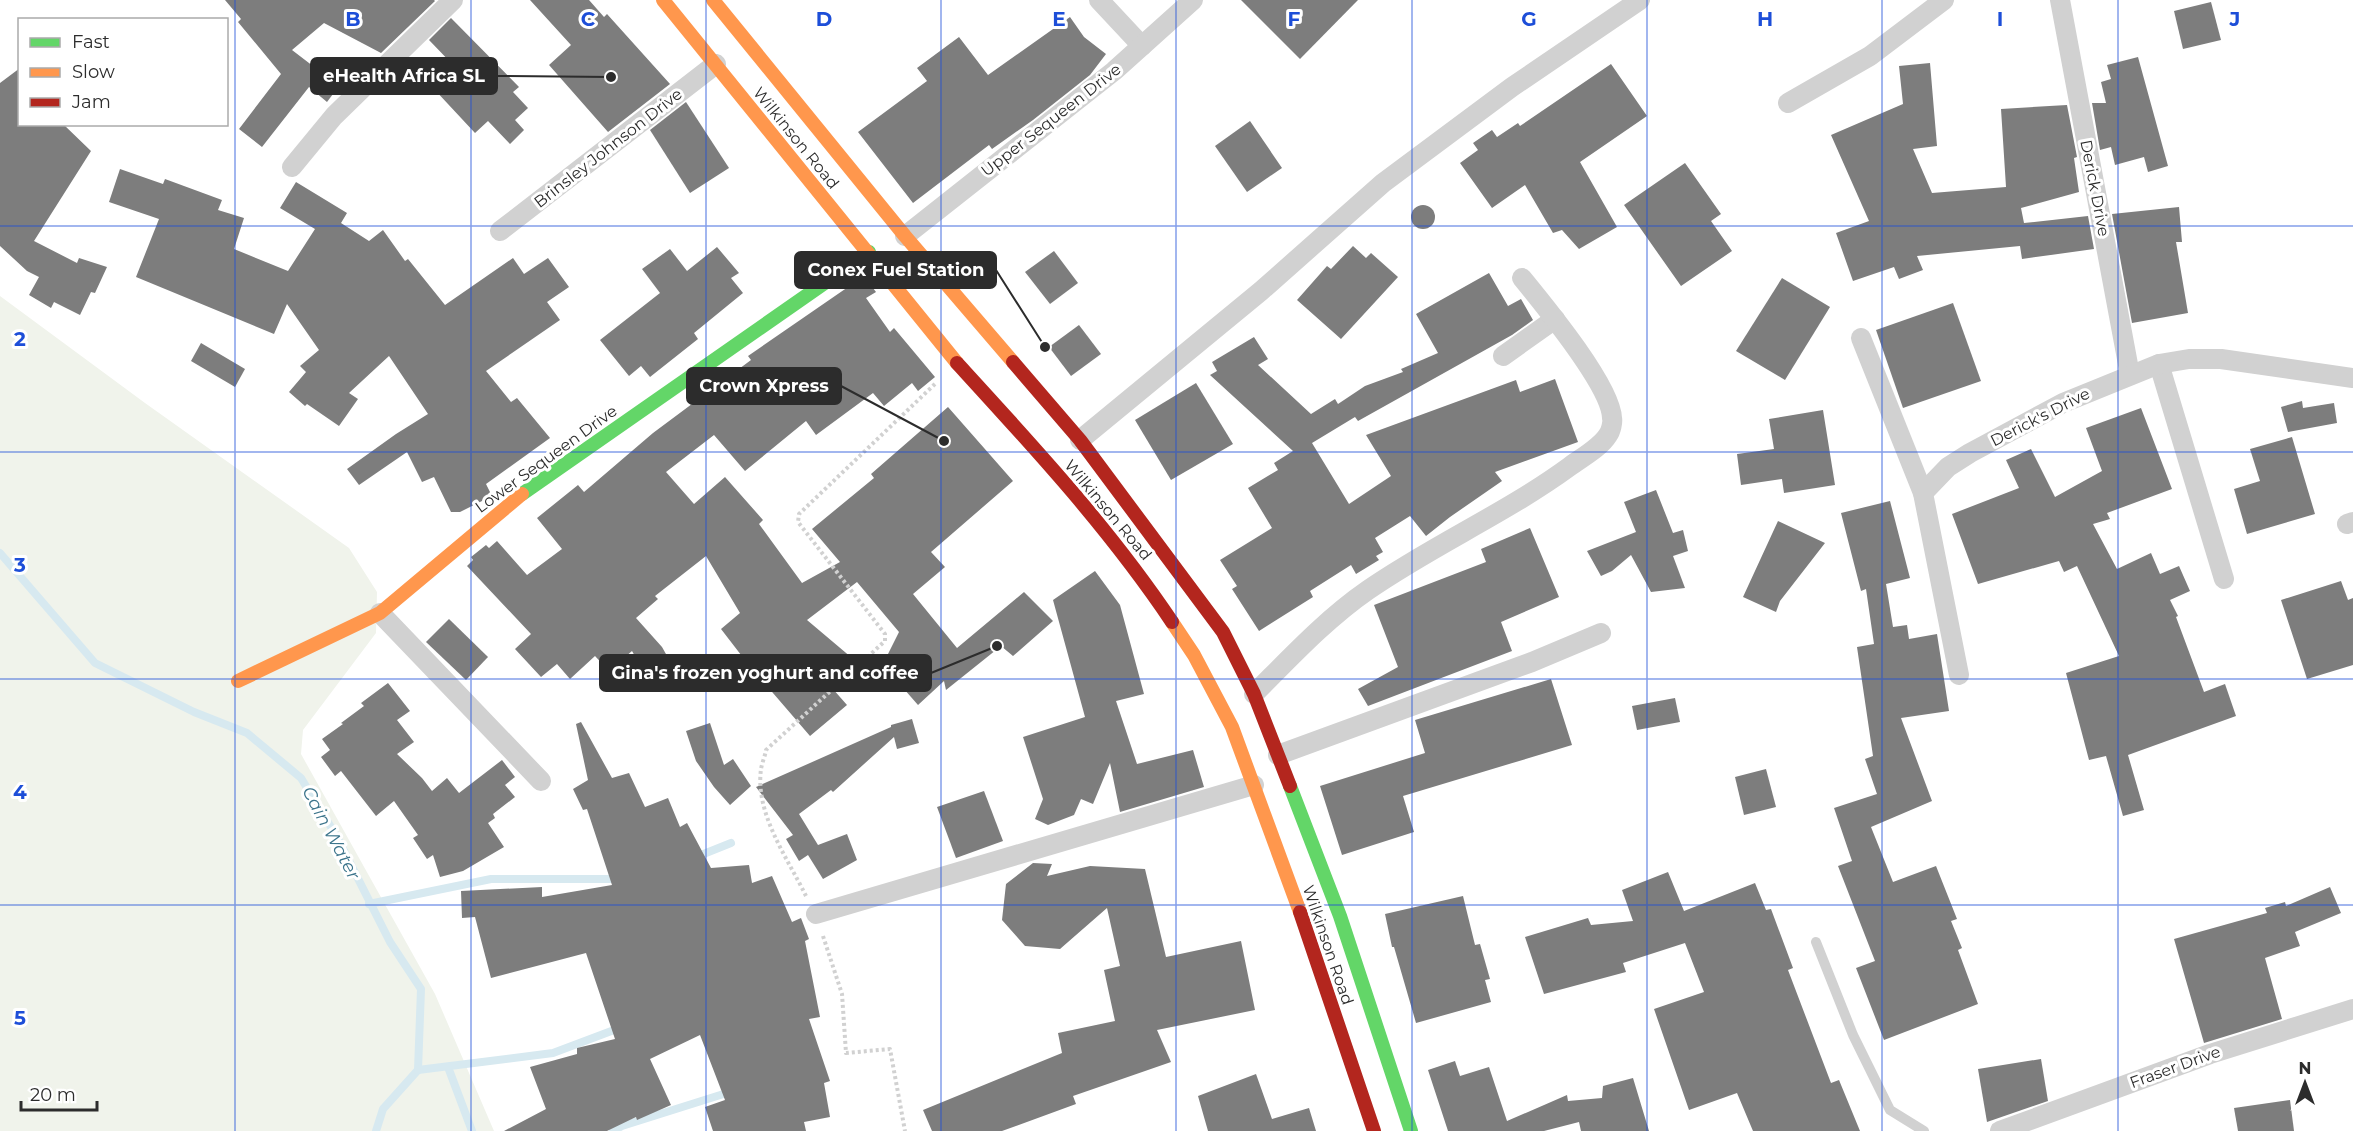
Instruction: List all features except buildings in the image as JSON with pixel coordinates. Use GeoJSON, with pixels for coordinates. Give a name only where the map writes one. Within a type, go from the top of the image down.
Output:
{"type":"FeatureCollection","features":[{"type":"Feature","properties":{"kind":"main road","name":"Wilkinson Road"},"geometry":{"type":"LineString","coordinates":[[663,0],[716,64],[746,93],[957,363],[974,374],[1138,571],[1194,656],[1232,727],[1254,785],[1374,1131]]}},
{"type":"Feature","properties":{"kind":"main road","name":"Wilkinson Road"},"geometry":{"type":"LineString","coordinates":[[713,0],[768,75],[905,236],[998,353],[1080,440],[1158,541],[1223,632],[1254,694],[1340,916],[1411,1131]]}},
{"type":"Feature","properties":{"kind":"main road","name":"Lower Sequeen Drive"},"geometry":{"type":"LineString","coordinates":[[238,681],[380,613],[508,504],[869,252]]}},
{"type":"Feature","properties":{"kind":"street"},"geometry":{"type":"LineString","coordinates":[[292,167],[334,116],[453,0]]}},
{"type":"Feature","properties":{"kind":"street"},"geometry":{"type":"LineString","coordinates":[[1099,0],[1142,46]]}},
{"type":"Feature","properties":{"kind":"street","name":"Upper Sequeen Drive"},"geometry":{"type":"LineString","coordinates":[[905,236],[1114,70],[1193,0]]}},
{"type":"Feature","properties":{"kind":"street"},"geometry":{"type":"LineString","coordinates":[[1080,440],[1261,291],[1383,183],[1512,87],[1640,0]]}},
{"type":"Feature","properties":{"kind":"street"},"geometry":{"type":"LineString","coordinates":[[1788,103],[1870,56],[1944,0]]}},
{"type":"Feature","properties":{"kind":"street","name":"Derick Drive"},"geometry":{"type":"LineString","coordinates":[[2060,0],[2130,375]]}},
{"type":"Feature","properties":{"kind":"street","name":"Brinsley Johnson Drive"},"geometry":{"type":"LineString","coordinates":[[500,231],[716,64]]}},
{"type":"Feature","properties":{"kind":"street"},"geometry":{"type":"LineString","coordinates":[[1254,694],[1330,620],[1366,591],[1418,557],[1497,514],[1547,483],[1608,435],[1613,419],[1610,403],[1597,379],[1555,319],[1522,278]]}},
{"type":"Feature","properties":{"kind":"street"},"geometry":{"type":"LineString","coordinates":[[1503,356],[1555,319]]}},
{"type":"Feature","properties":{"kind":"street"},"geometry":{"type":"LineString","coordinates":[[1862,338],[1923,494],[1959,675]]}},
{"type":"Feature","properties":{"kind":"street","name":"Derick's Drive"},"geometry":{"type":"LineString","coordinates":[[1923,494],[1948,467],[1970,453],[2063,403],[2159,364],[2189,359],[2221,358],[2353,378]]}},
{"type":"Feature","properties":{"kind":"street"},"geometry":{"type":"LineString","coordinates":[[2159,364],[2224,579]]}},
{"type":"Feature","properties":{"kind":"street"},"geometry":{"type":"LineString","coordinates":[[380,613],[541,781]]}},
{"type":"Feature","properties":{"kind":"street"},"geometry":{"type":"LineString","coordinates":[[1278,755],[1521,666],[1601,633]]}},
{"type":"Feature","properties":{"kind":"street"},"geometry":{"type":"LineString","coordinates":[[816,914],[1254,785]]}},
{"type":"Feature","properties":{"kind":"street","name":"Fraser Drive"},"geometry":{"type":"LineString","coordinates":[[2000,1131],[2210,1054],[2353,1009]]}},
{"type":"Feature","properties":{"kind":"lane"},"geometry":{"type":"LineString","coordinates":[[1816,942],[1853,1035],[1890,1110],[1924,1131]]}},
{"type":"Feature","properties":{"kind":"path"},"geometry":{"type":"LineString","coordinates":[[904,1131],[890,1049],[846,1053],[842,994],[816,914],[773,832],[762,801],[761,768],[766,750],[885,642],[885,634],[798,522],[799,514],[957,363]]}},
{"type":"Feature","properties":{"kind":"shaded area"},"geometry":{"type":"Polygon","coordinates":[[[0,296],[145,403],[349,548],[377,592],[376,633],[303,730],[301,754],[435,994],[494,1131],[0,1131],[0,296]]]}},
{"type":"Feature","properties":{"kind":"waterway","name":"Cain Water"},"geometry":{"type":"LineString","coordinates":[[0,553],[95,663],[194,712],[247,733],[301,778],[337,837],[390,942],[421,989],[418,1070],[383,1109],[376,1131]]}},
{"type":"Feature","properties":{"kind":"waterway"},"geometry":{"type":"LineString","coordinates":[[696,857],[731,843]]}},
{"type":"Feature","properties":{"kind":"waterway"},"geometry":{"type":"LineString","coordinates":[[369,904],[491,879],[619,879]]}},
{"type":"Feature","properties":{"kind":"waterway"},"geometry":{"type":"LineString","coordinates":[[418,1070],[553,1053],[622,1027]]}},
{"type":"Feature","properties":{"kind":"waterway"},"geometry":{"type":"LineString","coordinates":[[448,1067],[472,1131]]}},
{"type":"Feature","properties":{"kind":"waterway"},"geometry":{"type":"LineString","coordinates":[[613,1131],[622,1126],[733,1091]]}},
{"type":"Feature","properties":{"kind":"traffic: fast"},"geometry":{"type":"LineString","coordinates":[[522,494],[869,252]]}},
{"type":"Feature","properties":{"kind":"traffic: fast"},"geometry":{"type":"LineString","coordinates":[[1290,786],[1340,916],[1411,1131]]}},
{"type":"Feature","properties":{"kind":"traffic: slow"},"geometry":{"type":"LineString","coordinates":[[663,0],[957,363]]}},
{"type":"Feature","properties":{"kind":"traffic: slow"},"geometry":{"type":"LineString","coordinates":[[713,0],[905,236],[1013,362]]}},
{"type":"Feature","properties":{"kind":"traffic: slow"},"geometry":{"type":"LineString","coordinates":[[238,681],[380,613],[522,494]]}},
{"type":"Feature","properties":{"kind":"traffic: slow"},"geometry":{"type":"LineString","coordinates":[[1172,622],[1194,655],[1232,727],[1300,912]]}},
{"type":"Feature","properties":{"kind":"traffic: jam"},"geometry":{"type":"LineString","coordinates":[[1013,362],[1080,440],[1223,632],[1254,694],[1290,786]]}},
{"type":"Feature","properties":{"kind":"traffic: jam"},"geometry":{"type":"LineString","coordinates":[[957,363],[1096,521],[1148,587],[1172,622]]}},
{"type":"Feature","properties":{"kind":"traffic: jam"},"geometry":{"type":"LineString","coordinates":[[1300,912],[1374,1131]]}},
{"type":"Feature","properties":{"kind":"place","name":"eHealth Africa SL"},"geometry":{"type":"Point","coordinates":[611,77]}},
{"type":"Feature","properties":{"kind":"place","name":"Conex Fuel Station"},"geometry":{"type":"Point","coordinates":[1045,347]}},
{"type":"Feature","properties":{"kind":"place","name":"Crown Xpress"},"geometry":{"type":"Point","coordinates":[944,441]}},
{"type":"Feature","properties":{"kind":"place","name":"Gina's frozen yoghurt and coffee"},"geometry":{"type":"Point","coordinates":[997,646]}}]}
